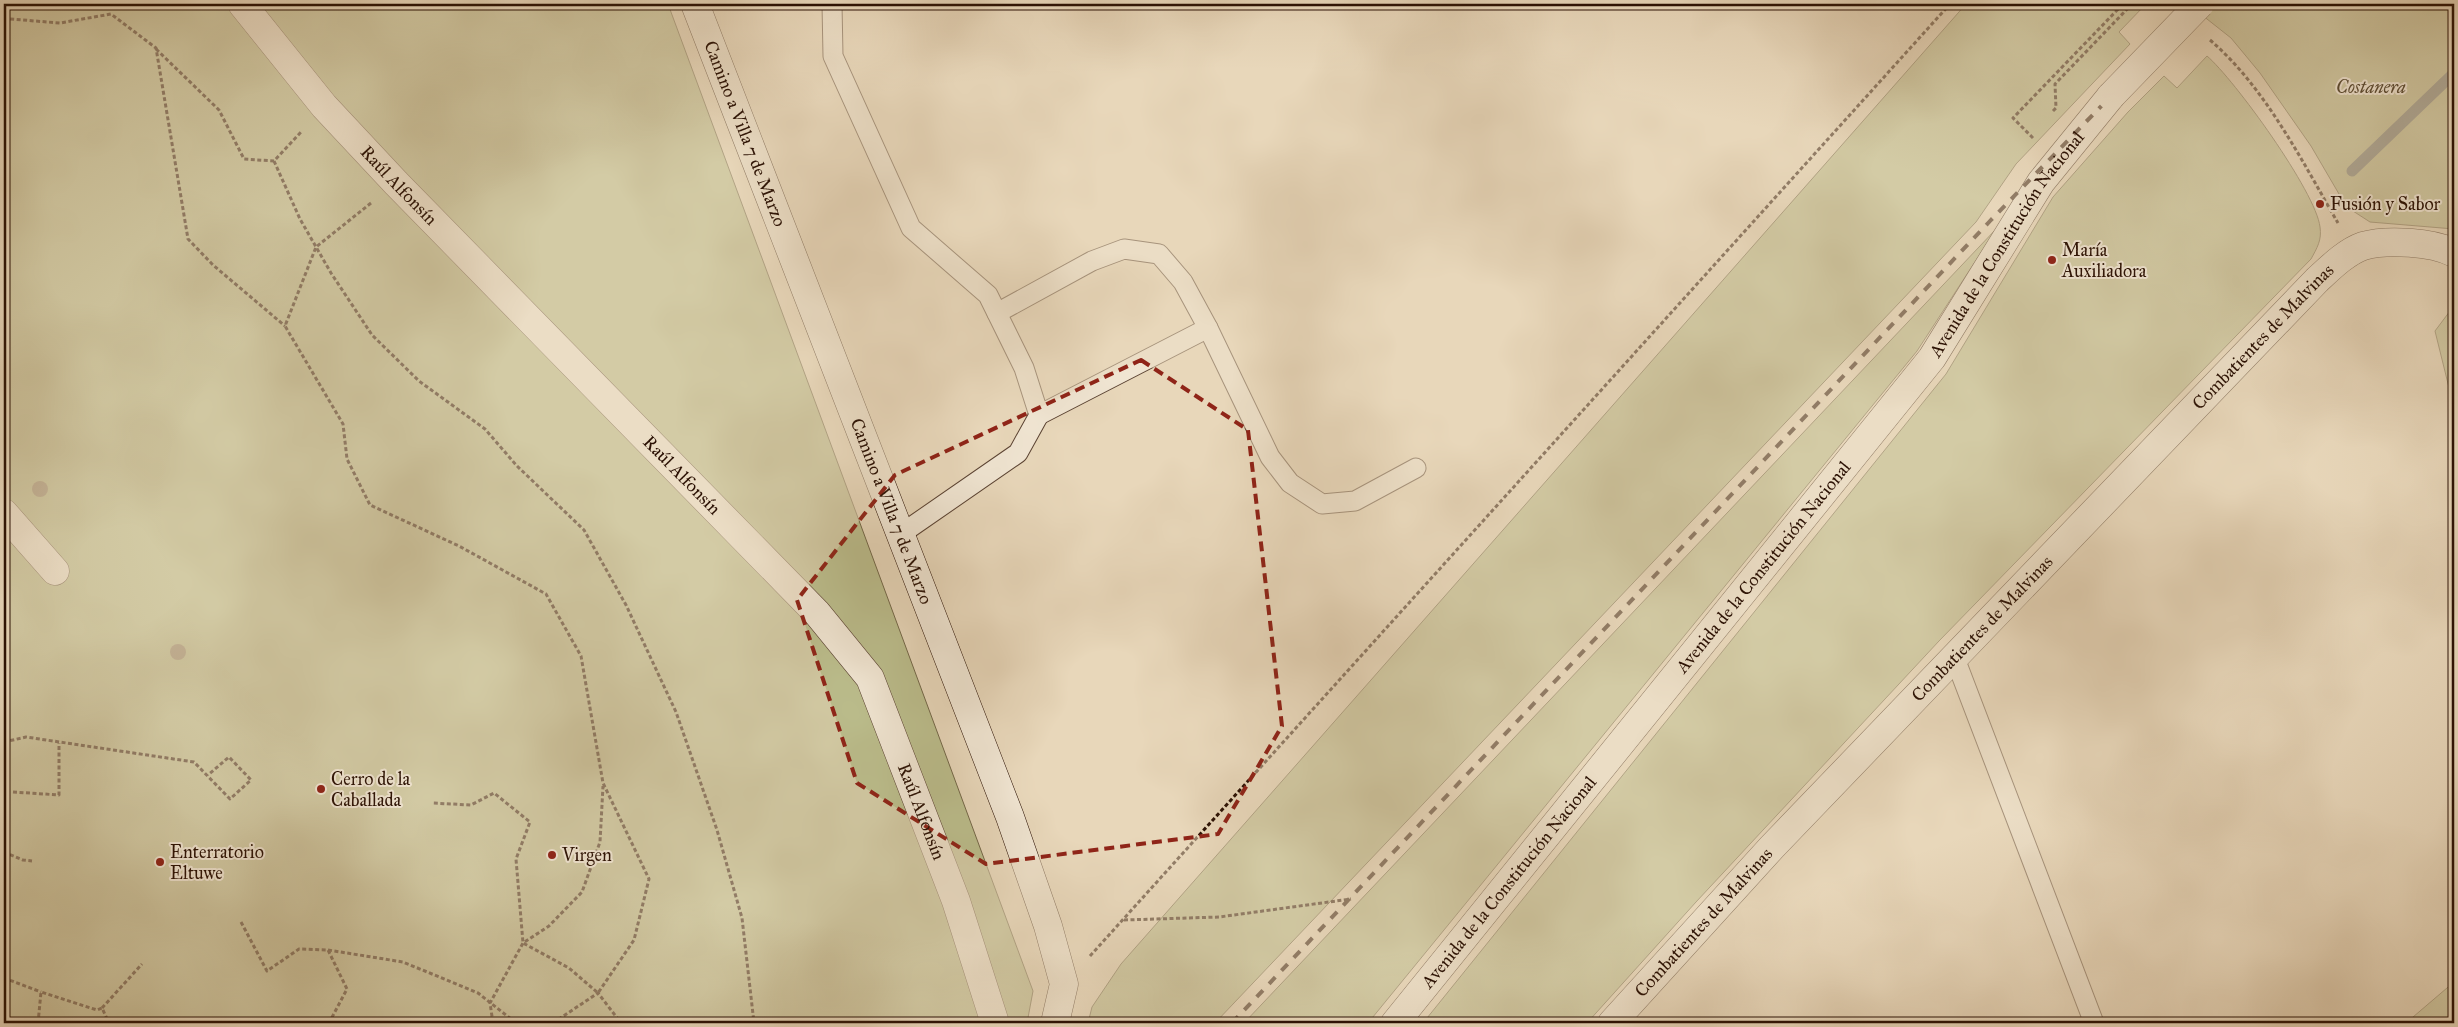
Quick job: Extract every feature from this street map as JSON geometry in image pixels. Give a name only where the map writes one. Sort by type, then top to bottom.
[{"type":"street","name":"Raúl Alfonsín","points":[[242,4],[324,106],[396,183],[817,612],[870,678],[956,901],[995,1023]]},
{"type":"street","name":"Camino a Villa 7 de Marzo","points":[[695,4],[1010,817],[1048,926],[1064,984],[1055,1023]]},
{"type":"street","name":"Avenida de la Constitución Nacional","points":[[1395,1023],[1932,358],[2041,182],[2111,96],[2200,4]]},
{"type":"street","points":[[2359,249],[2397,242],[2443,247],[2454,253]]},
{"type":"street","name":"Combatientes de Malvinas","points":[[1612,1023],[1772,847],[1954,656],[2317,280],[2359,249]]},
{"type":"street","points":[[4,513],[55,571]]},
{"type":"lane","points":[[832,4],[833,56],[911,228],[988,295],[1024,368],[1039,415]]},
{"type":"lane","points":[[997,313],[1092,261],[1124,249],[1159,254],[1183,282],[1208,328],[1270,457],[1290,484],[1322,504],[1355,501],[1416,468]]},
{"type":"lane","points":[[901,534],[1018,454],[1039,415],[1208,328]]},
{"type":"lane","points":[[1954,656],[2094,1023]]},
{"type":"path","points":[[1064,984],[1124,920],[1950,4]]},
{"type":"path","points":[[2039,130],[2034,138],[2013,118],[2123,4]]},
{"type":"path","points":[[2050,115],[2056,108],[2055,84],[2132,4]]},
{"type":"path","points":[[4,22],[10,19],[60,23],[111,14],[156,48],[219,110],[244,159],[274,161]]},
{"type":"path","points":[[2209,39],[2223,51],[2250,83],[2359,249]]},
{"type":"path","points":[[156,48],[188,239],[213,265],[285,326],[343,424],[347,459],[370,505],[459,546],[546,594],[581,656],[603,783],[600,842],[582,892],[549,926],[524,943],[490,1003],[493,1023]]},
{"type":"path","points":[[274,161],[324,106]]},
{"type":"path","points":[[274,161],[300,219],[372,335],[419,381],[485,429],[517,466],[584,530],[626,605],[679,722],[716,830],[742,918],[754,1023]]},
{"type":"path","points":[[285,326],[316,247],[396,183]]},
{"type":"path","points":[[4,742],[26,738],[194,762],[230,799],[251,780],[229,756],[208,775]]},
{"type":"path","points":[[13,792],[59,795],[59,742]]},
{"type":"path","points":[[553,1023],[598,993],[634,940],[650,879],[603,783]]},
{"type":"path","points":[[432,802],[471,805],[494,793],[530,822],[516,859],[524,943]]},
{"type":"path","points":[[4,852],[23,860],[32,860]]},
{"type":"path","points":[[1124,920],[1219,917],[1351,899]]},
{"type":"path","points":[[241,922],[267,971],[299,949],[328,950],[403,962],[478,993],[516,1023]]},
{"type":"path","points":[[524,943],[569,968],[598,993],[621,1023]]},
{"type":"path","points":[[328,950],[347,989],[330,1023]]},
{"type":"path","points":[[4,978],[98,1010],[102,1008],[142,964]]},
{"type":"path","points":[[38,1023],[41,992]]},
{"type":"path","points":[[102,1008],[109,1023]]},
{"type":"highlighted area","points":[[1141,360],[1248,430],[1282,726],[1218,834],[986,864],[857,783],[797,600],[895,475]]},
{"type":"green space","name":"Cerro de la Caballada","points":[[4,4],[668,4],[1033,991],[1027,1023],[4,1023]]},
{"type":"green space","points":[[1966,4],[2146,4],[2119,32],[2130,44],[2016,164],[1976,222],[1215,1023],[1088,1023],[1092,1007],[1121,964]]},
{"type":"green space","name":"Costanera","points":[[2188,4],[2454,4],[2454,229],[2370,222],[2353,211],[2339,194],[2311,146],[2260,73],[2231,38]]},
{"type":"green space","points":[[2207,56],[2254,111],[2290,164],[2304,189],[2315,211],[2320,227],[2320,240],[2311,259],[1939,641],[1696,902],[1587,1023],[1423,1023],[1946,374],[2053,197],[2128,112],[2164,76],[2177,88]]},
{"type":"green space","points":[[1997,228],[1917,351],[1368,1023],[1244,1023]]},
{"type":"green space","points":[[2454,307],[2454,408],[2435,331]]},
{"type":"green space","points":[[2454,982],[2454,1023],[2406,1023]]},
{"type":"waterway","points":[[2352,171],[2454,73]]},
{"type":"railway","points":[[1232,1023],[1990,221],[2200,4]]},
{"type":"place","name":"Fusión y Sabor","points":[[2320,204]]},
{"type":"place","name":"María Auxiliadora","points":[[2052,260]]},
{"type":"place","name":"Cerro de la Caballada","points":[[321,789]]},
{"type":"place","name":"Virgen","points":[[552,855]]},
{"type":"place","name":"Enterratorio Eltuwe","points":[[160,862]]}]
